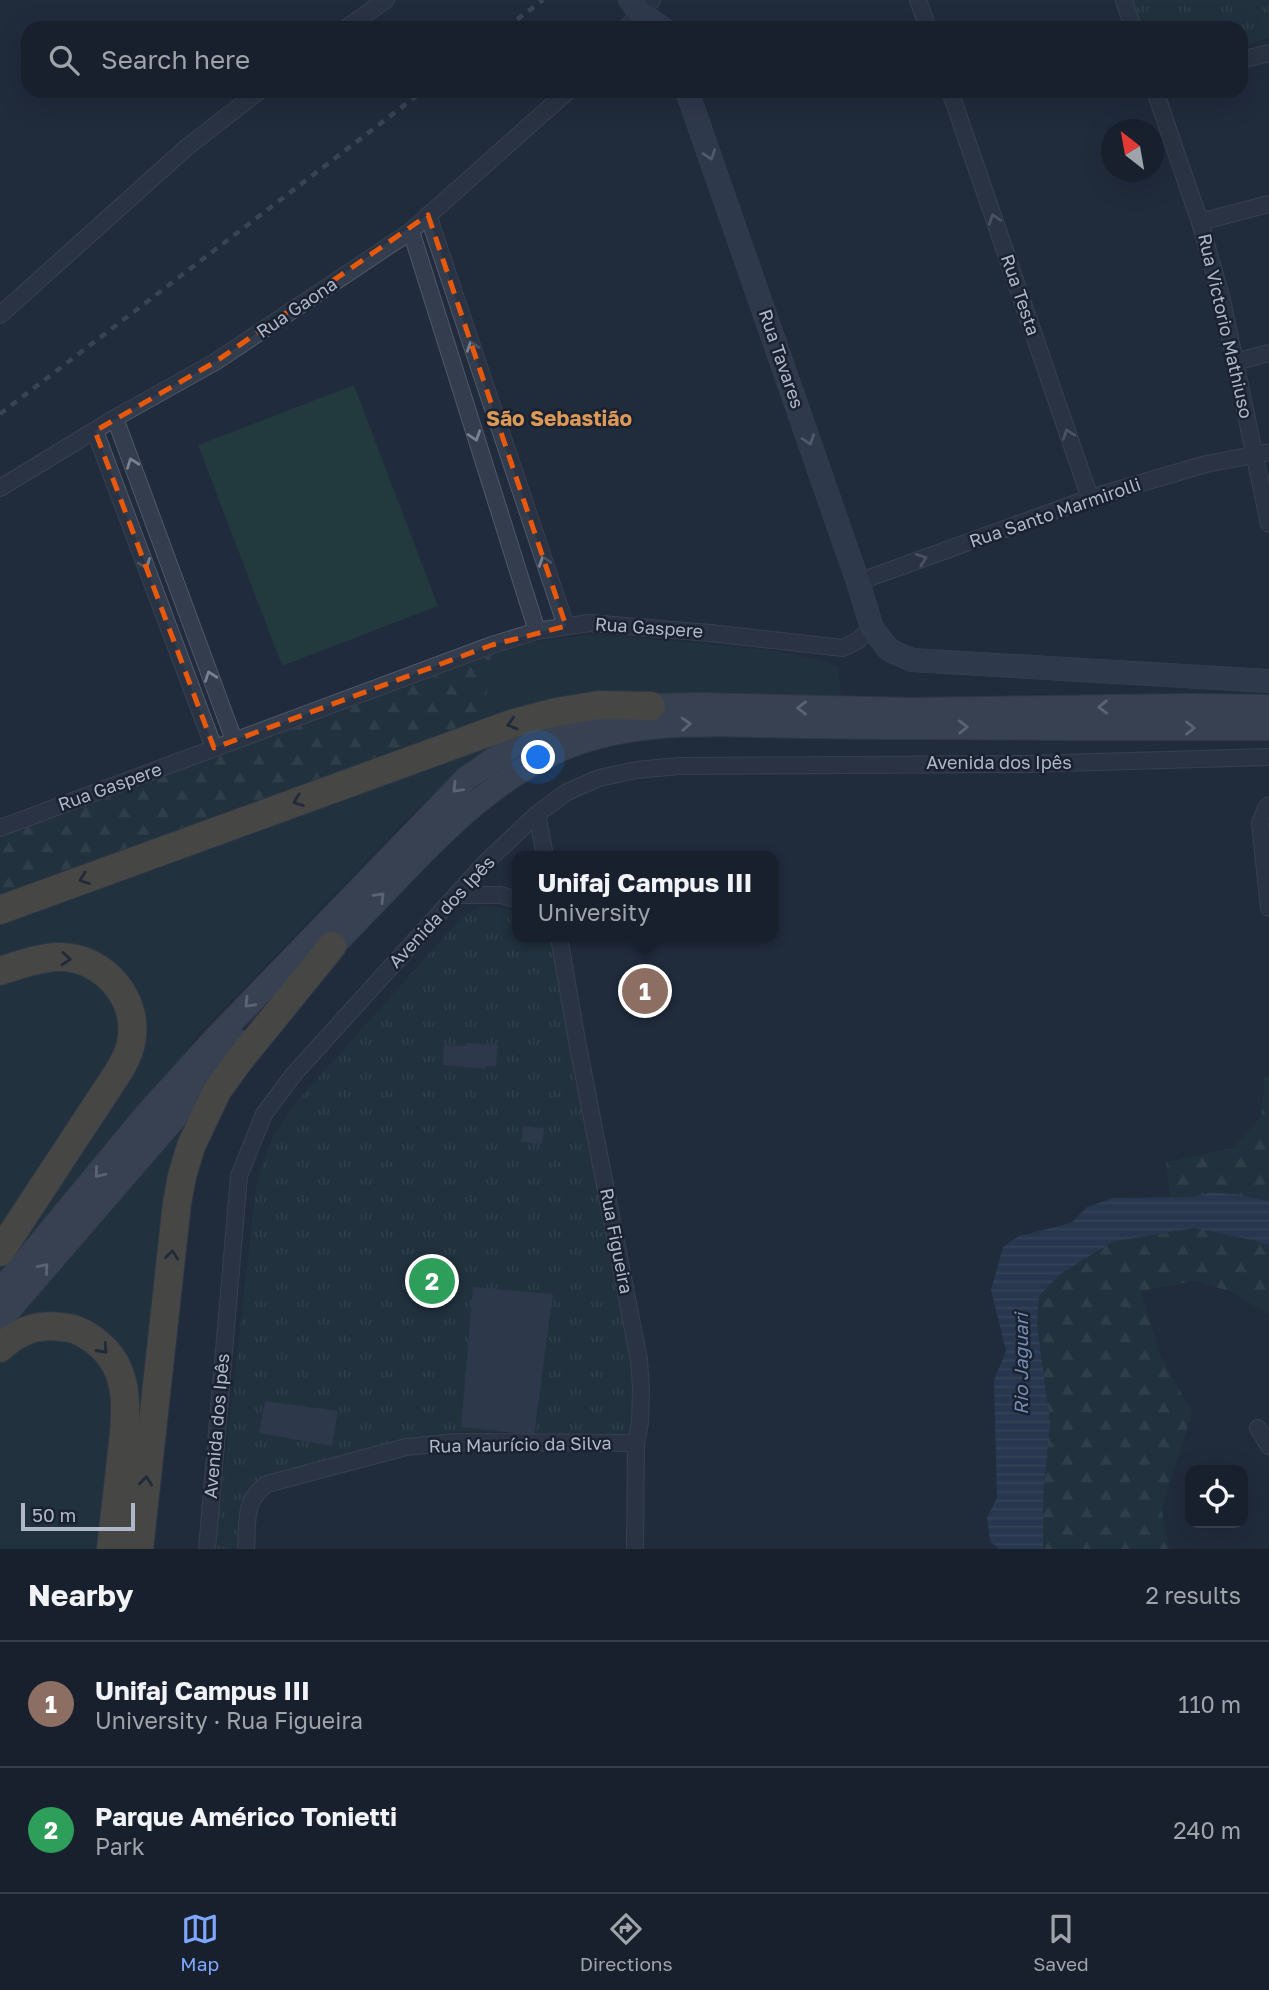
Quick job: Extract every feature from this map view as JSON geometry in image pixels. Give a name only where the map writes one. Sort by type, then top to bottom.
[{"type":"highway","points":[[0,910],[514,723],[599,705],[652,706]]},
{"type":"highway","points":[[139,1549],[177,1203],[191,1146],[217,1091],[332,946]]},
{"type":"highway","points":[[0,971],[36,960],[58,957],[92,963],[105,972],[120,989],[130,1009],[132,1027],[131,1047],[119,1072],[0,1252]]},
{"type":"highway","points":[[0,1348],[28,1328],[51,1325],[74,1329],[93,1338],[106,1350],[118,1369],[124,1390],[125,1415],[111,1549]]},
{"type":"main road","points":[[0,1292],[147,1114],[215,1039],[466,779],[513,746],[592,717],[652,706],[911,710],[1269,707]]},
{"type":"main road","points":[[0,1320],[224,1059],[438,836],[467,808],[494,788],[552,753],[585,740],[618,732],[654,726],[695,724],[1269,728]]},
{"type":"street","points":[[356,21],[386,0]]},
{"type":"street","points":[[918,0],[926,21]]},
{"type":"street","points":[[1124,0],[1131,21]]},
{"type":"street","points":[[637,10],[652,21]]},
{"type":"street","points":[[1248,58],[1269,53]]},
{"type":"street","points":[[0,315],[186,148],[249,98]]},
{"type":"street","name":"Rua Gaona","points":[[0,488],[115,418],[215,362],[411,231],[560,98]]},
{"type":"street","name":"Rua Tavares","points":[[689,98],[872,628]]},
{"type":"street","name":"Rua Testa","points":[[952,98],[1090,498]]},
{"type":"street","name":"Rua Victorio Mathiuso","points":[[1157,98],[1200,222],[1222,300],[1235,362],[1262,453],[1269,524]]},
{"type":"street","points":[[1200,222],[1269,204]]},
{"type":"street","points":[[428,215],[566,626]]},
{"type":"street","points":[[411,231],[537,631]]},
{"type":"street","points":[[1235,362],[1269,353]]},
{"type":"street","points":[[115,418],[234,740]]},
{"type":"street","points":[[95,431],[214,748]]},
{"type":"street","name":"Rua Santo Marmirolli","points":[[858,582],[1090,498],[1206,464],[1262,453]]},
{"type":"street","name":"Rua Gaspere","points":[[0,828],[492,645],[537,631],[589,623],[843,648],[872,628]]},
{"type":"street","points":[[872,628],[889,650],[912,660],[1269,681]]},
{"type":"street","name":"Avenida dos Ipês","points":[[207,1549],[239,1176],[264,1114],[294,1074],[486,862],[537,814],[567,792],[599,778],[636,770],[679,766],[1027,764],[1269,757]]},
{"type":"street","points":[[1267,806],[1261,823],[1269,908]]},
{"type":"street","points":[[537,814],[544,851]]},
{"type":"street","points":[[456,895],[501,895],[512,898]]},
{"type":"street","name":"Rua Figueira","points":[[560,942],[639,1360],[641,1389],[636,1443],[635,1549]]},
{"type":"street","points":[[1258,1428],[1269,1447]]},
{"type":"street","name":"Rua Maurício da Silva","points":[[246,1549],[250,1502],[256,1492],[267,1484],[407,1447],[455,1441],[636,1443]]},
{"type":"highlighted area","points":[[428,215],[566,626],[492,645],[214,748],[95,431],[215,362]]},
{"type":"green space","points":[[1132,0],[1269,0],[1269,38],[1248,45],[1248,21],[1140,21]]},
{"type":"green space","points":[[354,385],[438,606],[282,666],[198,445]]},
{"type":"green space","points":[[585,635],[738,647],[805,657],[838,666],[841,696],[484,721],[491,655],[525,643]]},
{"type":"green space","points":[[491,655],[484,721],[0,900],[0,838]]},
{"type":"green space","points":[[489,747],[417,809],[195,1038],[179,1063],[0,1274],[0,1265],[132,1068],[125,978],[0,961],[0,918]]},
{"type":"green space","points":[[482,906],[509,909],[512,911],[512,942],[552,942],[638,1375],[632,1429],[618,1435],[463,1431],[409,1437],[276,1481],[254,1484],[245,1513],[241,1549],[215,1549],[256,1187],[265,1156],[274,1134],[297,1101],[463,916]]},
{"type":"green space","points":[[67,967],[96,978],[116,1007],[120,1039],[114,1055],[0,1226],[0,985]]},
{"type":"green space","points":[[1269,1075],[1269,1201],[1212,1192],[1193,1197],[1170,1198],[1166,1162],[1232,1148],[1261,1117],[1265,1077]]},
{"type":"green space","points":[[197,1112],[130,1549],[120,1549],[126,1361],[16,1321]]},
{"type":"green space","points":[[1194,1228],[1269,1246],[1269,1314],[1229,1291],[1195,1281],[1141,1291],[1160,1355],[1192,1412],[1162,1510],[1169,1549],[1043,1549],[1037,1326],[1039,1296],[1059,1275],[1111,1242]]},
{"type":"green space","points":[[54,1333],[100,1355],[113,1400],[98,1549],[0,1549],[0,1357]]},
{"type":"water","name":"Rio Jaguari","points":[[1212,1192],[1269,1201],[1269,1246],[1194,1228],[1112,1242],[1059,1275],[1039,1296],[1037,1326],[1050,1422],[1043,1499],[1043,1549],[999,1549],[990,1541],[987,1517],[997,1498],[994,1380],[1006,1351],[991,1290],[1003,1247],[1019,1236],[1071,1223],[1087,1207],[1113,1198],[1193,1197]]},
{"type":"building","points":[[466,1043],[498,1045],[496,1066],[486,1066],[486,1069],[443,1065],[444,1045],[466,1046]]},
{"type":"building","points":[[523,1126],[544,1128],[542,1144],[521,1142]]},
{"type":"building","points":[[473,1287],[553,1294],[534,1435],[461,1427]]},
{"type":"building","points":[[265,1401],[338,1411],[332,1446],[259,1433]]},
{"type":"railway","points":[[515,21],[543,0]]},
{"type":"railway","points":[[0,414],[414,98]]},
{"type":"place","name":"Unifaj Campus III","points":[[645,991]]},
{"type":"place","name":"Parque Américo Tonietti","points":[[432,1281]]},
{"type":"district","name":"São Sebastião","points":[[559,419]]}]
